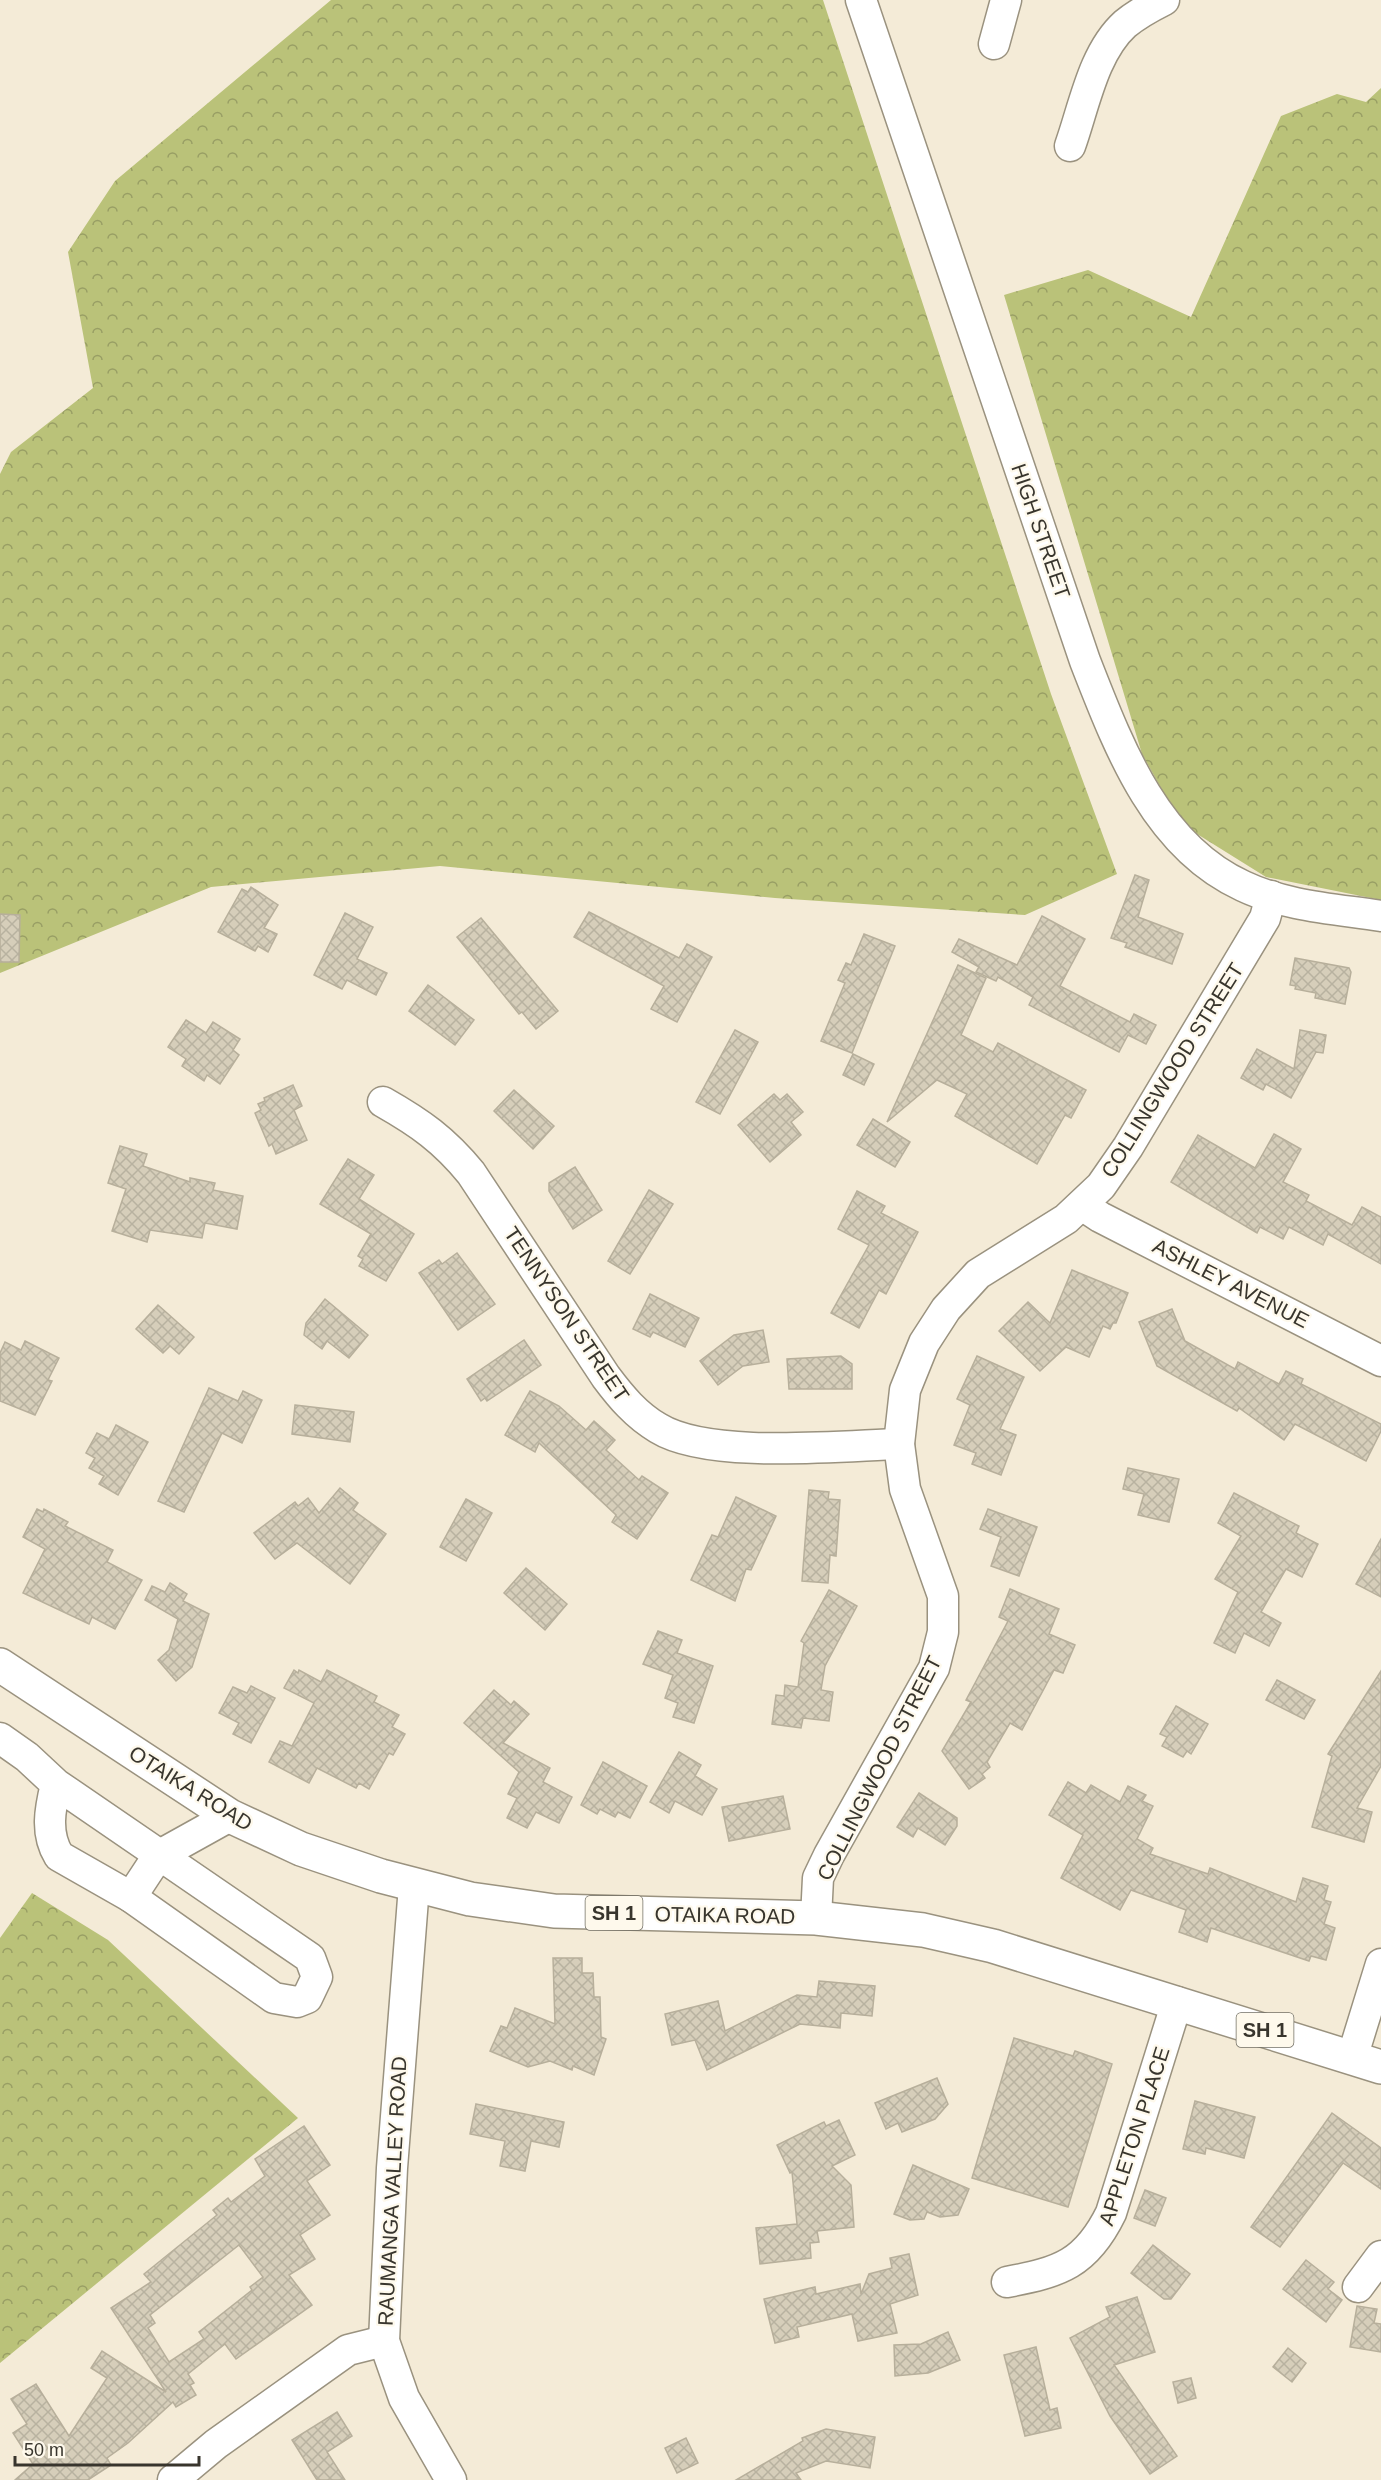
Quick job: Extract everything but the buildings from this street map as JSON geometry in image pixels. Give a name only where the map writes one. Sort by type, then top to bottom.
[{"type":"highway","name":"OTAIKA ROAD","points":[[0,1665],[230,1816],[301,1849],[414,1886],[470,1899],[554,1911],[816,1918],[923,1930],[993,1946],[1367,2063]]},
{"type":"street","name":"HIGH STREET","points":[[861,0],[1085,661],[1110,724],[1145,792],[1173,830],[1220,872],[1243,886],[1270,896],[1381,916]]},
{"type":"street","points":[[994,44],[1006,0]]},
{"type":"street","points":[[1070,146],[1100,62],[1112,39],[1132,18],[1164,0]]},
{"type":"street","name":"COLLINGWOOD STREET","points":[[816,1918],[818,1878],[829,1854],[934,1668],[940,1649],[943,1596],[905,1489],[899,1444],[905,1390],[914,1365],[924,1343],[946,1309],[978,1274],[1045,1233],[1082,1205],[1101,1186],[1128,1147],[1264,918],[1270,896]]},
{"type":"street","name":"TENNYSON STREET","points":[[383,1102],[423,1126],[449,1146],[471,1173],[623,1400],[659,1429],[707,1445],[738,1447],[899,1444]]},
{"type":"street","name":"ASHLEY AVENUE","points":[[1082,1205],[1100,1217],[1381,1361]]},
{"type":"street","points":[[0,1738],[27,1757],[56,1784],[310,1958],[317,1977],[313,1990],[307,1998],[297,2002],[274,1998],[130,1897],[59,1856],[52,1845],[49,1825],[56,1784]]},
{"type":"street","points":[[130,1897],[158,1856],[230,1816]]},
{"type":"street","name":"RAUMANGA VALLEY ROAD","points":[[414,1886],[392,2168],[384,2341],[404,2398],[451,2480]]},
{"type":"street","points":[[1367,2063],[1381,1964]]},
{"type":"street","name":"APPLETON PLACE","points":[[1007,2282],[1048,2274],[1082,2255],[1098,2238],[1111,2214],[1177,2002]]},
{"type":"street","points":[[1358,2288],[1381,2256]]},
{"type":"street","points":[[173,2480],[216,2444],[348,2350],[384,2341]]},
{"type":"green space","points":[[331,0],[823,0],[1051,694],[1117,874],[1025,915],[775,898],[440,866],[211,887],[0,973],[0,474],[11,452],[93,388],[68,252],[115,181]]},
{"type":"green space","points":[[1381,88],[1381,900],[1266,877],[1181,824],[1142,754],[1004,295],[1088,270],[1191,317],[1281,116],[1337,94],[1366,102]]},
{"type":"green space","points":[[32,1893],[108,1940],[298,2118],[0,2363],[0,1938]]}]
